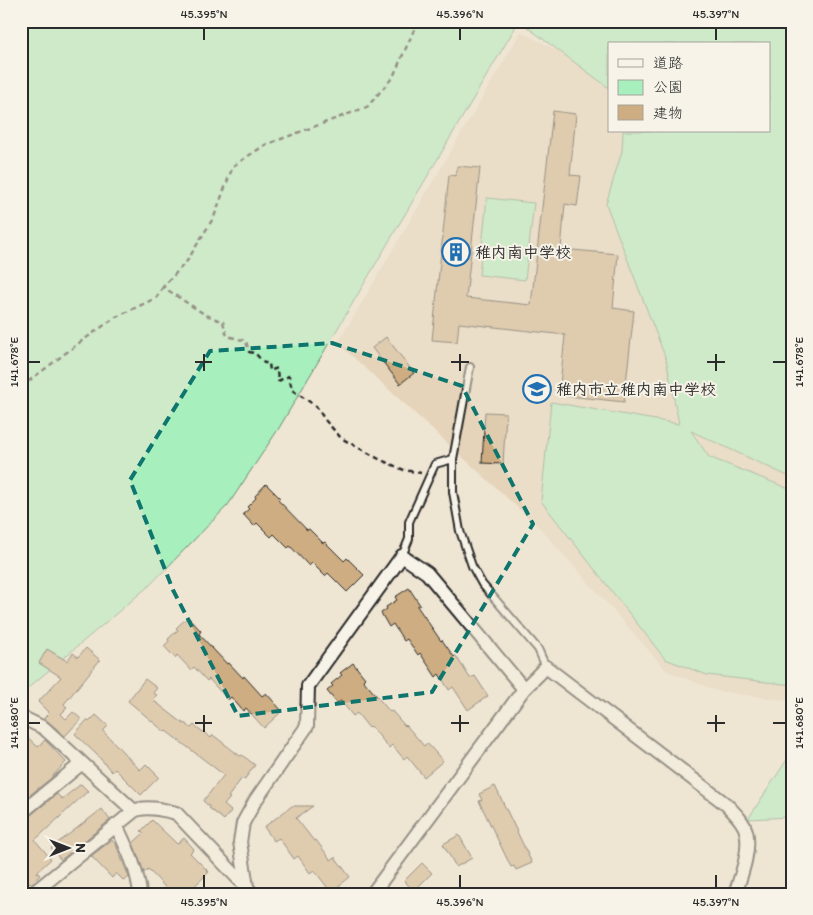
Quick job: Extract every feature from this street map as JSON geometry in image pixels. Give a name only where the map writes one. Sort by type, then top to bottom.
[{"type":"street","points":[[250,890],[240,842],[243,823],[307,726],[308,686],[402,556],[427,573],[524,689]]},
{"type":"street","points":[[372,894],[524,689],[546,668],[727,805],[739,818],[746,832],[746,854],[735,894]]},
{"type":"street","points":[[21,717],[44,728],[134,811]]},
{"type":"street","points":[[21,813],[82,763]]},
{"type":"street","points":[[32,894],[139,808],[164,810],[176,814],[250,890]]},
{"type":"street","points":[[116,825],[127,847],[139,883],[140,894]]},
{"type":"lane","points":[[470,366],[453,459],[453,492],[458,521],[472,566],[482,584],[538,649],[546,668]]},
{"type":"lane","points":[[402,556],[409,539],[409,522],[435,464],[453,459]]},
{"type":"path","points":[[21,387],[79,342],[116,317],[156,298],[163,287],[187,261],[214,217],[233,166],[265,145],[367,107],[393,76],[418,21]]},
{"type":"path","points":[[163,287],[204,314],[223,322],[226,336],[246,341],[248,352],[256,353],[264,363],[268,363],[270,371],[277,368],[278,381],[289,376],[292,390],[316,406],[325,420],[341,438],[379,459],[404,470],[431,474]]},
{"type":"highlighted area","points":[[332,343],[462,386],[533,524],[432,692],[238,716],[173,590],[130,480],[210,351]]},
{"type":"shaded area","name":"稚内市立稚内南中学校","points":[[521,32],[608,76],[608,132],[631,132],[792,474],[792,701],[717,691],[667,671],[540,528],[338,343]]},
{"type":"green space","points":[[21,21],[519,21],[279,428],[228,505],[150,585],[21,694]]},
{"type":"green space","points":[[519,21],[792,21],[792,478],[691,431],[709,457],[792,490],[792,685],[707,675],[665,659],[541,501],[551,402],[679,424],[666,359],[606,204],[622,151],[623,132],[770,132],[770,42],[608,42],[608,87]]},
{"type":"green space","points":[[487,198],[534,203],[525,280],[479,275]]},
{"type":"green space","points":[[792,752],[792,817],[748,819]]},
{"type":"building","name":"稚内南中学校","points":[[553,111],[576,114],[570,175],[581,176],[577,206],[565,204],[561,249],[618,254],[613,308],[634,311],[624,402],[559,395],[565,335],[459,323],[457,342],[432,340],[449,175],[456,176],[457,166],[480,168],[466,298],[531,305]]},
{"type":"building","points":[[386,337],[414,373],[400,384],[372,348]]},
{"type":"building","points":[[485,412],[506,413],[503,464],[482,463]]},
{"type":"building","points":[[266,484],[280,498],[278,500],[307,530],[309,529],[323,543],[325,542],[344,561],[347,558],[364,575],[347,592],[328,573],[325,576],[312,563],[309,566],[290,546],[288,548],[274,534],[271,537],[257,523],[254,526],[243,514],[249,509],[247,507]]},
{"type":"building","points":[[409,588],[420,605],[417,606],[441,641],[454,657],[456,656],[470,678],[475,676],[488,696],[468,710],[453,687],[449,690],[439,674],[436,677],[420,653],[418,655],[407,639],[404,641],[393,624],[389,627],[381,613],[387,609],[386,607],[397,600],[395,597]]},
{"type":"building","points":[[188,617],[201,631],[199,634],[227,664],[229,663],[243,678],[244,676],[262,696],[266,693],[282,711],[264,728],[246,708],[243,711],[231,697],[228,700],[209,679],[207,681],[194,667],[191,670],[177,655],[175,658],[164,646],[169,641],[168,639],[178,630],[176,628]]},
{"type":"building","points":[[86,648],[100,660],[64,704],[67,708],[61,714],[66,719],[73,712],[81,719],[65,736],[44,718],[49,713],[38,702],[61,677],[39,663],[47,649],[67,661],[73,653],[78,657]]},
{"type":"building","points":[[353,663],[365,678],[363,680],[390,712],[392,711],[406,725],[424,746],[427,743],[443,761],[424,777],[407,756],[404,759],[392,745],[389,748],[371,726],[369,728],[357,713],[353,716],[341,701],[337,703],[327,691],[333,686],[331,684],[342,675],[340,673]]},
{"type":"building","points":[[145,679],[157,688],[153,693],[157,695],[153,700],[184,724],[191,728],[194,725],[211,738],[213,735],[255,765],[244,780],[242,778],[228,797],[230,798],[224,805],[231,811],[224,820],[203,801],[224,775],[165,732],[128,701]]},
{"type":"building","points":[[96,715],[108,726],[103,731],[140,770],[146,764],[159,777],[141,795],[115,769],[112,772],[75,734],[87,720],[89,722]]},
{"type":"building","points":[[21,731],[38,747],[45,740],[66,762],[50,779],[21,802]]},
{"type":"building","points":[[81,784],[88,791],[35,840],[51,859],[37,872],[40,875],[31,884],[27,880],[21,885],[21,848],[29,841],[21,831],[21,821],[57,794],[62,799]]},
{"type":"building","points":[[495,786],[532,863],[516,870],[514,866],[511,867],[479,801],[482,800],[479,794]]},
{"type":"building","points":[[292,806],[313,806],[296,818],[331,860],[335,857],[350,877],[331,892],[314,870],[310,873],[298,856],[294,859],[279,838],[274,841],[264,827]]},
{"type":"building","points":[[102,809],[110,820],[61,860],[51,848]]},
{"type":"building","points":[[152,820],[177,844],[184,838],[194,849],[190,853],[209,872],[186,894],[158,894],[165,887],[148,869],[144,873],[133,843],[144,833],[141,831]]},
{"type":"building","points":[[459,835],[472,858],[456,867],[443,844]]},
{"type":"building","points":[[112,840],[116,845],[129,877],[124,881],[116,873],[112,878],[91,856]]},
{"type":"building","points":[[422,863],[432,873],[414,891],[404,881]]},
{"type":"place","name":"稚内南中学校","points":[[456,252]]},
{"type":"place","name":"稚内市立稚内南中学校","points":[[537,389]]}]
